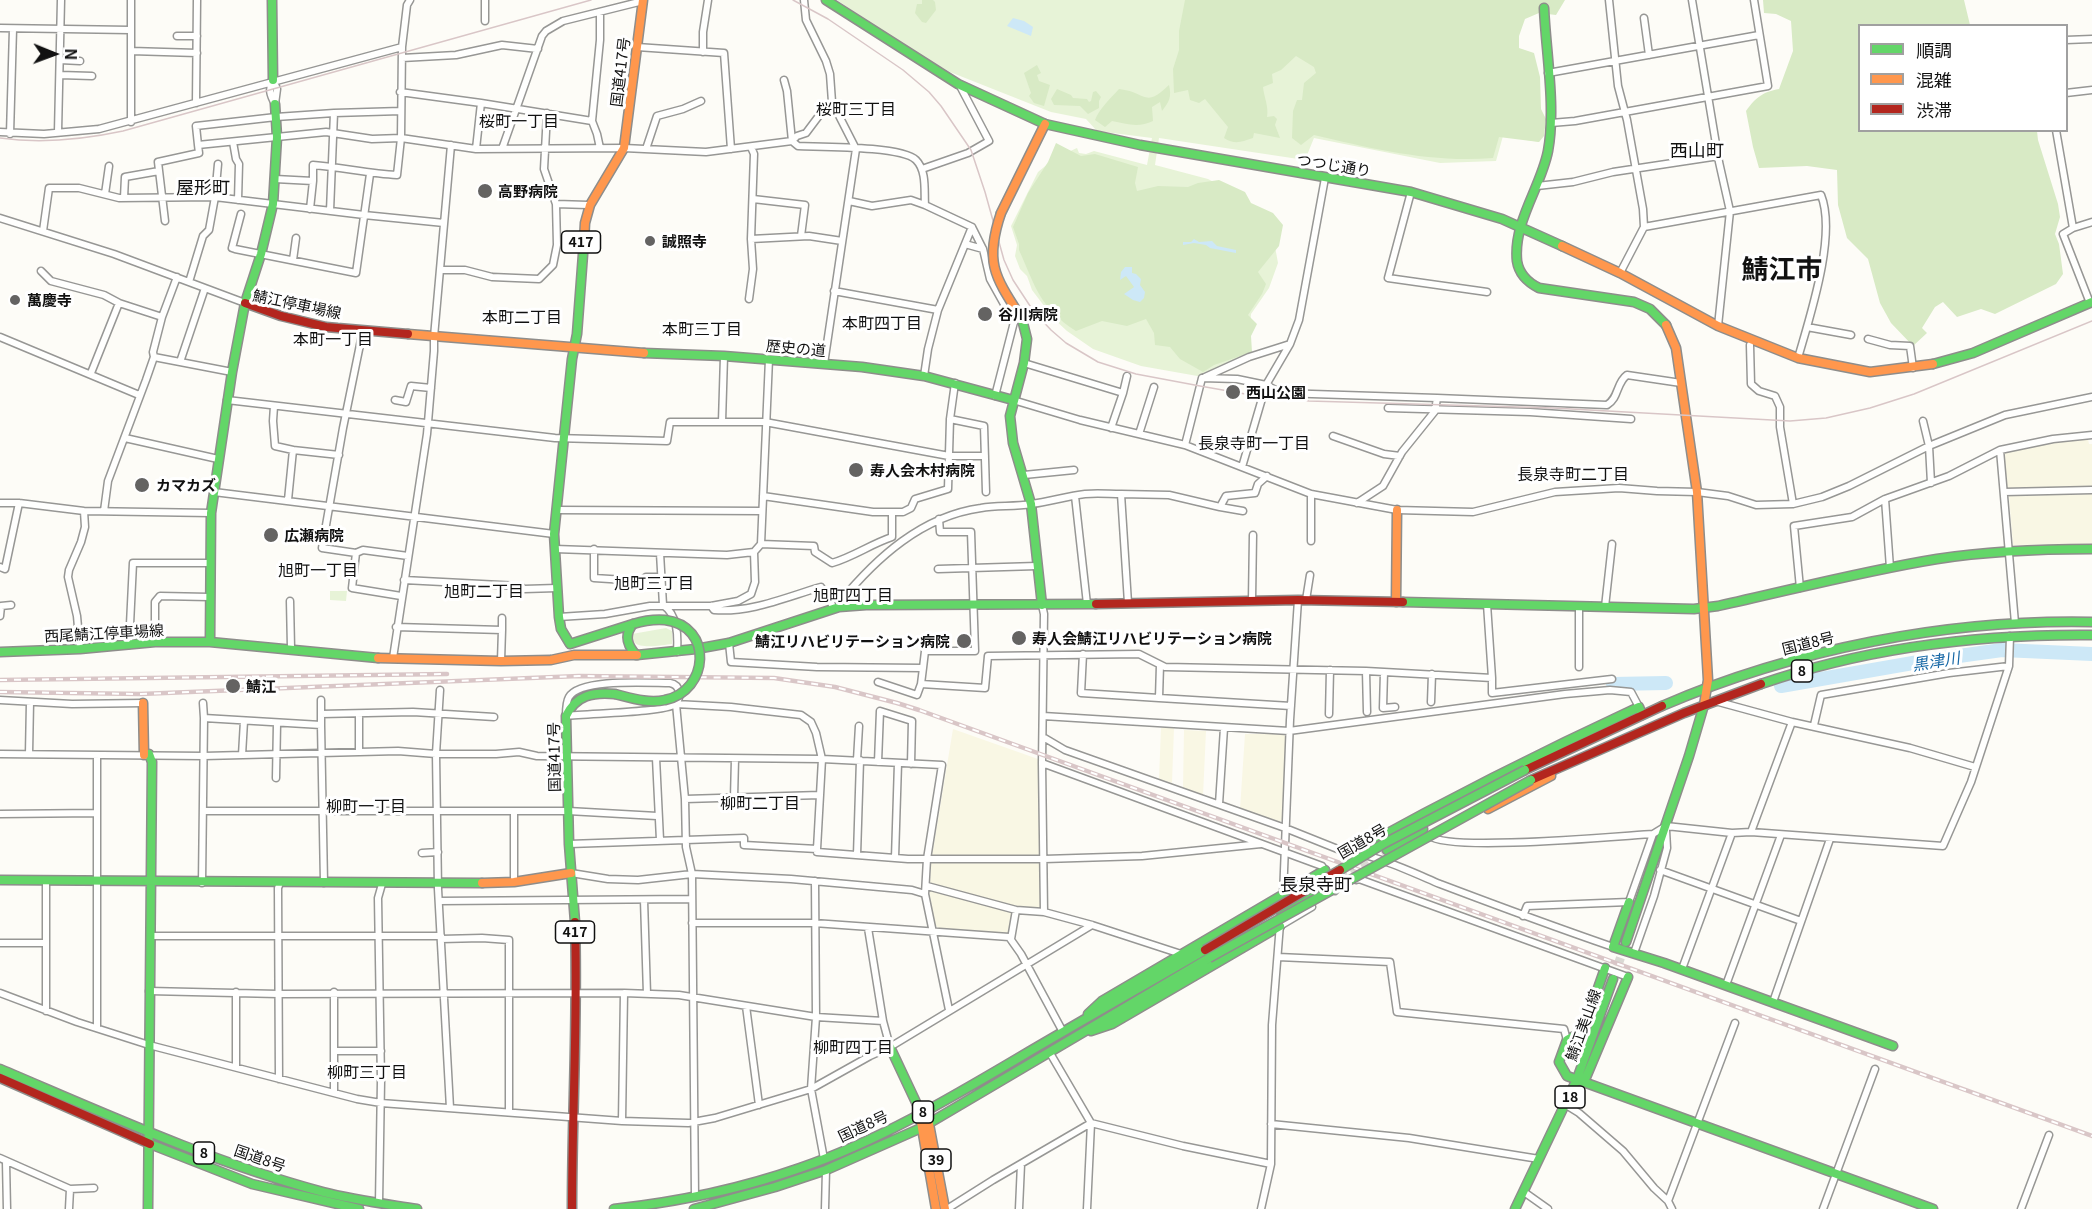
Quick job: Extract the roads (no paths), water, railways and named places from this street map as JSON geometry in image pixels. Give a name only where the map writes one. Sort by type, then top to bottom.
[{"type":"main road","points":[[272,0],[273,80]]},
{"type":"main road","name":"国道417号","points":[[573,347],[577,334],[582,285],[586,215],[624,148],[643,0]]},
{"type":"main road","points":[[826,0],[958,84],[1045,124],[1001,213],[994,231],[991,251],[993,273],[1022,319],[1027,339],[1024,363],[1012,400],[1010,416],[1013,443],[1031,504],[1042,605]]},
{"type":"main road","points":[[1544,8],[1551,123],[1549,148],[1537,186],[1519,228],[1518,269],[1531,285],[1557,292],[1634,302],[1656,313],[1665,323],[1676,348],[1697,492],[1705,608],[1707,687],[1704,705],[1666,826],[1626,942]]},
{"type":"main road","points":[[245,303],[261,254],[273,204],[277,137],[274,104]]},
{"type":"main road","name":"つつじ通り","points":[[1045,124],[1140,145],[1411,192],[1502,219],[1620,273],[1718,326],[1798,358],[1833,366],[1870,372],[1946,362],[1973,353],[2091,303]]},
{"type":"main road","name":"国道417号","points":[[572,1209],[572,1116],[577,994],[574,900],[569,844],[566,716],[570,706],[585,695],[599,692],[652,701],[668,700],[684,692],[695,680],[699,671],[700,650],[696,639],[688,629],[670,621],[660,620],[633,624],[570,644],[561,629],[559,617],[554,534],[579,286],[582,223],[588,205],[624,148]]},
{"type":"main road","name":"鯖江停車場線","points":[[210,642],[211,513],[232,372],[245,303],[280,316],[306,322],[363,330],[573,347]]},
{"type":"main road","name":"歴史の道","points":[[573,347],[604,351],[724,356],[872,368],[924,376],[1012,400]]},
{"type":"main road","points":[[1396,602],[1397,510]]},
{"type":"main road","name":"西尾鯖江停車場線","points":[[0,652],[80,649],[155,642],[210,642],[291,648],[358,657],[551,660],[574,655],[636,655],[676,652],[729,643],[836,608],[866,605],[1042,605],[1302,600],[1705,608],[1890,568],[1966,555],[2008,551],[2092,549]]},
{"type":"main road","name":"国道8号","points":[[695,1209],[776,1187],[826,1170],[929,1124],[1082,1034],[1383,844],[1641,711],[1707,687],[1797,659],[1853,646],[1986,625],[2092,622]]},
{"type":"main road","points":[[633,624],[626,638],[629,647],[636,655]]},
{"type":"main road","name":"国道8号","points":[[614,1209],[695,1196],[758,1182],[860,1144],[921,1113],[1077,1024],[1531,780],[1653,725],[1704,705],[1781,677],[1865,655],[1953,641],[2092,635]]},
{"type":"main road","points":[[570,644],[574,655]]},
{"type":"main road","points":[[143,703],[146,754],[152,762],[148,1209]]},
{"type":"main road","points":[[1353,852],[1555,744],[1641,711]]},
{"type":"main road","points":[[1388,863],[1548,778],[1626,743],[1653,725]]},
{"type":"main road","points":[[1387,850],[1423,829]]},
{"type":"main road","points":[[1077,1024],[1102,1001],[1325,870]]},
{"type":"main road","points":[[0,880],[439,884],[514,882],[571,873]]},
{"type":"main road","points":[[1281,912],[1319,890]]},
{"type":"main road","points":[[1629,902],[1613,947],[1682,969],[1893,1046]]},
{"type":"main road","points":[[1082,1034],[1112,1024],[1280,926]]},
{"type":"main road","points":[[1605,968],[1583,1031],[1568,1040],[1559,1062],[1567,1076],[1933,1209]]},
{"type":"main road","points":[[1581,1081],[1612,1021],[1628,977]]},
{"type":"main road","name":"鯖江美山線","points":[[1515,1209],[1566,1105],[1581,1081],[1613,980]]},
{"type":"main road","points":[[890,1047],[921,1113]]},
{"type":"main road","name":"国道8号","points":[[0,1069],[148,1131],[268,1176],[325,1193],[417,1209]]},
{"type":"main road","name":"国道8号","points":[[0,1078],[147,1143],[252,1184],[359,1209]]},
{"type":"main road","name":"39","points":[[921,1113],[929,1124],[946,1209]]},
{"type":"main road","name":"39","points":[[921,1113],[921,1128],[936,1209]]},
{"type":"street","points":[[58,132],[61,0]]},
{"type":"street","points":[[131,0],[131,122]]},
{"type":"street","points":[[196,103],[197,0]]},
{"type":"street","points":[[310,208],[313,165],[370,174],[397,175],[401,138],[402,46],[407,5],[410,0]]},
{"type":"street","points":[[485,0],[485,21]]},
{"type":"street","points":[[502,149],[546,30],[563,21],[643,0]]},
{"type":"street","points":[[703,52],[708,0]]},
{"type":"street","points":[[804,0],[806,20],[830,74],[831,102],[856,148],[824,364]]},
{"type":"street","points":[[1609,0],[1618,86],[1643,210],[1644,227],[1620,273]]},
{"type":"street","points":[[1692,0],[1730,211],[1718,326]]},
{"type":"street","points":[[1551,123],[1768,86],[1754,0]]},
{"type":"street","points":[[600,12],[600,40],[592,121],[600,148]]},
{"type":"street","points":[[1644,18],[1649,55]]},
{"type":"street","points":[[0,28],[130,30]]},
{"type":"street","points":[[10,134],[13,29]]},
{"type":"street","points":[[1548,73],[1759,35]]},
{"type":"street","points":[[177,36],[197,36]]},
{"type":"street","points":[[2068,40],[2092,39]]},
{"type":"street","points":[[402,58],[456,56],[502,45],[538,49]]},
{"type":"street","points":[[0,132],[10,134],[69,133],[99,129],[402,46]]},
{"type":"street","points":[[637,47],[724,53],[731,149]]},
{"type":"street","points":[[131,51],[197,53]]},
{"type":"street","points":[[60,60],[80,61]]},
{"type":"street","points":[[60,75],[92,76]]},
{"type":"street","points":[[273,80],[276,89],[274,104]]},
{"type":"street","points":[[784,80],[792,141],[798,146],[892,151],[909,156],[916,160],[922,169],[925,205]]},
{"type":"street","points":[[922,169],[968,153],[989,141],[958,84]]},
{"type":"street","points":[[2068,93],[2092,90]]},
{"type":"street","points":[[400,92],[592,121]]},
{"type":"street","points":[[646,149],[657,116],[683,109],[700,101]]},
{"type":"street","points":[[198,145],[334,133],[372,139],[401,138],[476,149],[624,148],[706,152],[792,141],[797,136],[806,133],[831,102]]},
{"type":"street","points":[[476,149],[482,103]]},
{"type":"street","points":[[165,220],[158,162],[199,153],[196,126],[276,117],[401,111]]},
{"type":"street","points":[[330,211],[334,113]]},
{"type":"street","points":[[440,270],[465,270],[492,277],[538,279],[553,265],[557,244],[556,204],[544,169],[547,113]]},
{"type":"street","points":[[2056,132],[2073,228]]},
{"type":"street","points":[[233,142],[239,164],[238,200]]},
{"type":"street","points":[[393,658],[401,596],[416,517],[428,424],[451,145]]},
{"type":"street","points":[[749,299],[753,268],[751,239],[754,154],[751,147]]},
{"type":"street","points":[[1537,186],[1573,182],[1613,172],[1719,156]]},
{"type":"street","points":[[189,282],[203,236],[209,230],[218,164]]},
{"type":"street","points":[[105,194],[109,166]]},
{"type":"street","points":[[124,198],[125,177],[159,171]]},
{"type":"street","points":[[241,214],[232,248],[356,273],[370,174]]},
{"type":"street","points":[[1242,467],[1266,385],[1290,344],[1299,320],[1325,178]]},
{"type":"street","points":[[275,179],[312,181]]},
{"type":"street","points":[[43,231],[49,188],[79,188],[124,198],[215,197],[444,223]]},
{"type":"street","points":[[1411,192],[1388,278],[1487,292]]},
{"type":"street","points":[[1644,227],[1821,195],[1826,207],[1822,265],[1798,358]]},
{"type":"street","points":[[753,199],[805,205],[801,236]]},
{"type":"street","points":[[849,201],[872,206],[911,200],[972,226],[984,249],[990,279],[1014,322],[995,396]]},
{"type":"street","points":[[556,204],[588,205]]},
{"type":"street","points":[[0,218],[177,277],[245,303]]},
{"type":"street","points":[[2091,303],[2063,234],[2092,222]]},
{"type":"street","points":[[924,376],[938,310],[972,226]]},
{"type":"street","points":[[751,239],[801,236],[842,241]]},
{"type":"street","points":[[293,260],[296,238]]},
{"type":"street","points":[[965,244],[984,249]]},
{"type":"street","points":[[41,271],[51,281],[104,295],[119,303],[162,318]]},
{"type":"street","points":[[104,511],[108,481],[154,357],[153,352],[162,318],[177,277]]},
{"type":"street","points":[[180,362],[205,288]]},
{"type":"street","points":[[834,291],[938,310]]},
{"type":"street","points":[[91,373],[119,303]]},
{"type":"street","points":[[1807,327],[1851,335]]},
{"type":"street","points":[[363,330],[322,548],[356,553],[363,550],[408,556]]},
{"type":"street","points":[[0,337],[91,373],[139,395]]},
{"type":"street","points":[[1869,339],[1890,345],[1910,346],[1913,368]]},
{"type":"street","points":[[1202,378],[1249,357],[1290,344]]},
{"type":"street","points":[[1750,345],[1750,384],[1759,391],[1775,396],[1780,406],[1780,426],[1793,504]]},
{"type":"street","points":[[722,422],[724,356]]},
{"type":"street","points":[[154,357],[232,372]]},
{"type":"street","points":[[559,617],[605,615],[663,605],[711,606],[738,601],[751,594],[755,582],[754,552],[761,543],[769,359]]},
{"type":"street","points":[[1024,363],[1123,393]]},
{"type":"street","points":[[1202,378],[1237,380],[1266,385],[1281,393],[1607,405],[1614,401],[1623,378],[1627,375],[1681,383]]},
{"type":"street","points":[[1111,428],[1127,376]]},
{"type":"street","points":[[1185,445],[1202,378]]},
{"type":"street","points":[[763,496],[892,513],[903,512],[911,508],[915,499],[948,489],[950,419],[954,383]]},
{"type":"street","points":[[395,400],[406,402],[411,386],[431,388]]},
{"type":"street","points":[[1139,434],[1154,387]]},
{"type":"street","points":[[1012,400],[1111,428],[1185,445],[1311,494],[1397,510],[1473,512],[1555,492],[1619,488],[1697,492],[1728,496],[1756,505],[1793,504],[1822,497],[1849,486],[1929,447],[2006,415],[2092,397]]},
{"type":"street","points":[[1357,504],[1383,486],[1416,432],[1435,411],[1437,398]]},
{"type":"street","points":[[228,400],[563,438],[668,441],[670,422],[765,422],[950,456],[985,456]]},
{"type":"street","points":[[274,406],[274,446],[339,455]]},
{"type":"street","points":[[1388,408],[1530,412],[1631,418]]},
{"type":"street","points":[[950,419],[984,426],[986,492]]},
{"type":"street","points":[[1923,421],[1929,447],[1931,483]]},
{"type":"street","points":[[1800,588],[1794,526],[1852,517],[1885,499],[1931,483],[2000,450],[2053,439],[2092,435]]},
{"type":"street","points":[[1333,436],[1384,454],[1400,456]]},
{"type":"street","points":[[125,438],[218,459]]},
{"type":"street","points":[[288,501],[293,450]]},
{"type":"street","points":[[2000,450],[2015,623]]},
{"type":"street","points":[[1024,475],[1074,470]]},
{"type":"street","points":[[1220,507],[1226,496],[1255,493],[1258,484],[1267,476]]},
{"type":"street","points":[[2004,492],[2092,490]]},
{"type":"street","points":[[214,492],[554,534]]},
{"type":"street","points":[[1121,494],[1128,603]]},
{"type":"street","points":[[711,606],[714,610],[727,612],[741,610],[821,587],[836,608],[861,576],[883,555],[911,535],[939,519],[981,508],[1031,504],[1076,496],[1121,494],[1169,495],[1243,511]]},
{"type":"street","points":[[1311,494],[1311,541]]},
{"type":"street","points":[[1076,496],[1087,604]]},
{"type":"street","points":[[1885,499],[1890,568]]},
{"type":"street","points":[[0,503],[19,503],[84,511],[211,513]]},
{"type":"street","points":[[0,567],[5,569],[19,503]]},
{"type":"street","points":[[556,510],[762,511]]},
{"type":"street","points":[[80,649],[68,577],[85,527],[84,511]]},
{"type":"street","points":[[761,543],[814,546],[815,552],[825,560],[834,563],[892,537],[892,513]]},
{"type":"street","points":[[926,651],[975,651],[971,532],[940,532],[939,519]]},
{"type":"street","points":[[1252,600],[1253,535]]},
{"type":"street","points":[[1605,607],[1612,544]]},
{"type":"street","points":[[555,549],[727,555],[754,552]]},
{"type":"street","points":[[594,549],[594,578],[641,581],[646,577],[660,577]]},
{"type":"street","points":[[356,553],[349,588],[401,596]]},
{"type":"street","points":[[660,553],[663,605],[672,614],[677,635],[676,652]]},
{"type":"street","points":[[129,645],[133,563],[209,563]]},
{"type":"street","points":[[938,569],[1037,566]]},
{"type":"street","points":[[1261,1209],[1271,1164],[1272,1025],[1283,895],[1289,731],[1302,600],[1310,575]]},
{"type":"street","points":[[404,580],[520,586],[524,589],[557,588]]},
{"type":"street","points":[[155,642],[155,602],[160,596],[209,597]]},
{"type":"street","points":[[290,601],[291,648]]},
{"type":"street","points":[[1487,604],[1493,703]]},
{"type":"street","points":[[0,616],[1,606],[11,605]]},
{"type":"street","points":[[1042,605],[1044,614],[1042,763],[1044,912]]},
{"type":"street","points":[[1579,607],[1579,668]]},
{"type":"street","points":[[501,661],[502,618]]},
{"type":"street","points":[[396,627],[502,630]]},
{"type":"street","points":[[878,682],[917,695],[921,684],[926,639]]},
{"type":"street","points":[[1413,819],[1433,839],[1444,842],[1511,843],[1653,834],[1666,826],[1943,846],[1971,782],[2009,664],[2009,640]]},
{"type":"street","points":[[729,643],[731,662],[817,668],[923,668]]},
{"type":"street","points":[[921,684],[985,688],[988,656],[1043,654],[1139,654],[1165,667],[1366,670],[1492,678]]},
{"type":"street","points":[[1083,654],[1082,693],[1291,706]]},
{"type":"street","points":[[1814,725],[1821,695],[2009,664]]},
{"type":"street","points":[[1159,698],[1160,665]]},
{"type":"street","points":[[1329,714],[1330,670]]},
{"type":"street","points":[[1366,670],[1366,712]]},
{"type":"street","points":[[1384,672],[1383,708],[1395,707]]},
{"type":"street","points":[[1431,702],[1432,674]]},
{"type":"street","points":[[1492,693],[1612,679]]},
{"type":"street","points":[[695,1196],[692,874],[686,840],[682,758],[676,705],[680,690],[674,684],[604,683],[586,685],[571,694],[566,716],[656,709],[676,705],[731,707],[801,715],[811,722],[822,759],[817,849]]},
{"type":"street","points":[[440,690],[436,754],[436,811],[450,1108]]},
{"type":"street","points":[[1043,716],[1289,731],[1493,703],[1610,690],[1631,692],[1641,711]]},
{"type":"street","points":[[0,700],[143,703]]},
{"type":"street","points":[[321,700],[321,811],[324,884]]},
{"type":"street","points":[[1715,701],[1792,722],[1814,725],[1910,748],[1975,767]]},
{"type":"street","points":[[29,754],[30,702]]},
{"type":"street","points":[[202,883],[203,703]]},
{"type":"street","points":[[878,762],[880,711],[912,721],[911,764]]},
{"type":"street","points":[[321,714],[439,713],[494,717]]},
{"type":"street","points":[[359,714],[359,752]]},
{"type":"street","points":[[204,718],[321,725]]},
{"type":"street","points":[[242,755],[244,721]]},
{"type":"street","points":[[1751,832],[1792,722]]},
{"type":"street","points":[[276,778],[277,724]]},
{"type":"street","points":[[857,855],[859,726]]},
{"type":"street","points":[[1219,804],[1224,728]]},
{"type":"street","points":[[1043,737],[1065,750],[1285,828],[1345,852],[1353,852],[1388,863],[1523,916],[1613,947]]},
{"type":"street","points":[[0,754],[204,756],[398,751],[436,754],[510,752],[537,756],[822,759],[942,765],[927,859],[926,894],[950,1010]]},
{"type":"street","points":[[97,755],[97,1027]]},
{"type":"street","points":[[656,758],[657,816],[660,840]]},
{"type":"street","points":[[734,798],[735,759]]},
{"type":"street","points":[[1042,763],[1322,866],[1336,892]]},
{"type":"street","points":[[895,858],[898,764]]},
{"type":"street","points":[[685,799],[820,795]]},
{"type":"street","points":[[203,811],[514,811],[657,816]]},
{"type":"street","points":[[514,811],[514,882]]},
{"type":"street","points":[[0,814],[97,813]]},
{"type":"street","points":[[1634,953],[1654,896],[1659,870],[1667,848],[1666,826]]},
{"type":"street","points":[[1682,969],[1732,832]]},
{"type":"street","points":[[1523,916],[1527,906],[1629,902],[1653,834]]},
{"type":"street","points":[[1726,985],[1781,835]]},
{"type":"street","points":[[569,844],[744,838],[744,845],[817,849],[817,852],[895,858],[1044,859],[1142,856],[1265,844]]},
{"type":"street","points":[[1773,1002],[1830,839]]},
{"type":"street","points":[[423,853],[438,852]]},
{"type":"street","points":[[1659,870],[1801,921]]},
{"type":"street","points":[[571,873],[608,879],[638,880],[692,874],[815,881],[912,890],[926,894]]},
{"type":"street","points":[[1280,926],[1359,879],[1628,977]]},
{"type":"street","points":[[46,880],[46,1011]]},
{"type":"street","points":[[815,881],[816,1017],[811,1089],[824,1159]]},
{"type":"street","points":[[279,1079],[278,888],[280,883]]},
{"type":"street","points":[[380,1203],[381,1051],[378,898],[382,884]]},
{"type":"street","points":[[927,886],[1016,910],[1044,912],[1092,924],[1181,954]]},
{"type":"street","points":[[440,901],[692,899]]},
{"type":"street","points":[[644,900],[647,994]]},
{"type":"street","points":[[1016,910],[1011,939],[1063,1032]]},
{"type":"street","points":[[692,923],[814,923],[932,930],[1011,939]]},
{"type":"street","points":[[0,993],[148,1045],[381,1103],[622,1121],[696,1122],[811,1089],[890,1047],[1092,924]]},
{"type":"street","points":[[868,928],[883,1021],[890,1047]]},
{"type":"street","points":[[150,936],[509,940],[509,1112]]},
{"type":"street","points":[[0,943],[45,943]]},
{"type":"street","points":[[1278,957],[1390,962],[1397,1012],[1564,1029],[1568,1040]]},
{"type":"street","points":[[149,991],[278,994],[334,992],[624,993],[694,997],[816,1017],[883,1021]]},
{"type":"street","points":[[236,992],[236,1066]]},
{"type":"street","points":[[334,992],[334,1092]]},
{"type":"street","points":[[622,1121],[624,993]]},
{"type":"street","points":[[746,1006],[759,1105]]},
{"type":"street","points":[[1668,1202],[1735,1023]]},
{"type":"street","points":[[334,1051],[381,1051]]},
{"type":"street","points":[[1050,1053],[1091,1123],[1088,1209]]},
{"type":"street","points":[[1822,1209],[1875,1068]]},
{"type":"street","points":[[1566,1105],[1579,1113],[1623,1151],[1672,1209]]},
{"type":"street","points":[[946,1209],[1091,1123],[1183,1146],[1271,1164]]},
{"type":"street","points":[[1271,1124],[1409,1138],[1539,1160]]},
{"type":"street","points":[[2021,1209],[2049,1135]]},
{"type":"street","points":[[7,1209],[3,1160],[70,1189],[94,1188]]},
{"type":"street","points":[[1019,1209],[1021,1164]]},
{"type":"street","points":[[825,1209],[826,1170]]},
{"type":"street","points":[[69,1209],[70,1189]]},
{"type":"street","points":[[1524,1192],[1548,1209]]},
{"type":"water","points":[[1013,18],[1033,27],[1031,36],[1007,26]]},
{"type":"water","points":[[1194,239],[1199,242],[1212,241],[1217,246],[1236,250],[1236,253],[1194,243],[1183,245],[1183,242],[1191,242]]},
{"type":"water","points":[[1125,267],[1132,267],[1132,273],[1141,279],[1140,285],[1145,292],[1140,302],[1124,294],[1134,287],[1126,276],[1120,280],[1121,272]]},
{"type":"waterway","name":"黒津川","points":[[1781,686],[2002,650],[2092,654]]},
{"type":"waterway","name":"黒津川","points":[[1613,684],[1666,683]]},
{"type":"tunnel","points":[[1319,889],[1387,850]]},
{"type":"tunnel","points":[[1613,979],[1625,945]]},
{"type":"tram line","points":[[0,138],[31,141],[62,140],[123,131],[591,0]]},
{"type":"tram line","points":[[793,0],[828,19],[903,70],[929,92],[971,150],[1004,260],[1013,280],[1034,312],[1066,343],[1098,362],[1136,374],[1251,395],[1309,401],[1553,408],[1790,421],[1826,418],[1870,408],[1914,394],[2092,321]]},
{"type":"railway","points":[[0,680],[447,674]]},
{"type":"railway","points":[[0,692],[141,694],[579,676],[774,678],[835,687],[919,710],[2092,1136]]},
{"type":"place","name":"高野病院","points":[[485,191]]},
{"type":"place","name":"誠照寺","points":[[650,241]]},
{"type":"place","name":"萬慶寺","points":[[15,300]]},
{"type":"place","name":"谷川病院","points":[[985,314]]},
{"type":"place","name":"西山公園","points":[[1233,392]]},
{"type":"place","name":"寿人会木村病院","points":[[856,470]]},
{"type":"place","name":"カマカズ","points":[[142,485]]},
{"type":"place","name":"広瀬病院","points":[[271,535]]},
{"type":"place","name":"寿人会鯖江リハビリテーション病院","points":[[1019,638]]},
{"type":"place","name":"鯖江リハビリテーション病院","points":[[964,641]]},
{"type":"place","name":"鯖江","points":[[233,686]]},
{"type":"district","name":"桜町三丁目","points":[[856,109]]},
{"type":"district","name":"桜町一丁目","points":[[519,121]]},
{"type":"district","name":"西山町","points":[[1697,150]]},
{"type":"district","name":"屋形町","points":[[203,187]]},
{"type":"district","name":"鯖江市","points":[[1782,269]]},
{"type":"district","name":"本町二丁目","points":[[522,317]]},
{"type":"district","name":"本町四丁目","points":[[882,323]]},
{"type":"district","name":"本町三丁目","points":[[702,329]]},
{"type":"district","name":"本町一丁目","points":[[333,339]]},
{"type":"district","name":"長泉寺町一丁目","points":[[1254,443]]},
{"type":"district","name":"長泉寺町二丁目","points":[[1573,474]]},
{"type":"district","name":"旭町一丁目","points":[[318,570]]},
{"type":"district","name":"旭町三丁目","points":[[654,583]]},
{"type":"district","name":"旭町二丁目","points":[[484,591]]},
{"type":"district","name":"旭町四丁目","points":[[853,595]]},
{"type":"district","name":"柳町二丁目","points":[[760,803]]},
{"type":"district","name":"柳町一丁目","points":[[366,806]]},
{"type":"district","name":"長泉寺町","points":[[1316,884]]},
{"type":"district","name":"柳町四丁目","points":[[853,1047]]},
{"type":"district","name":"柳町三丁目","points":[[367,1072]]}]
